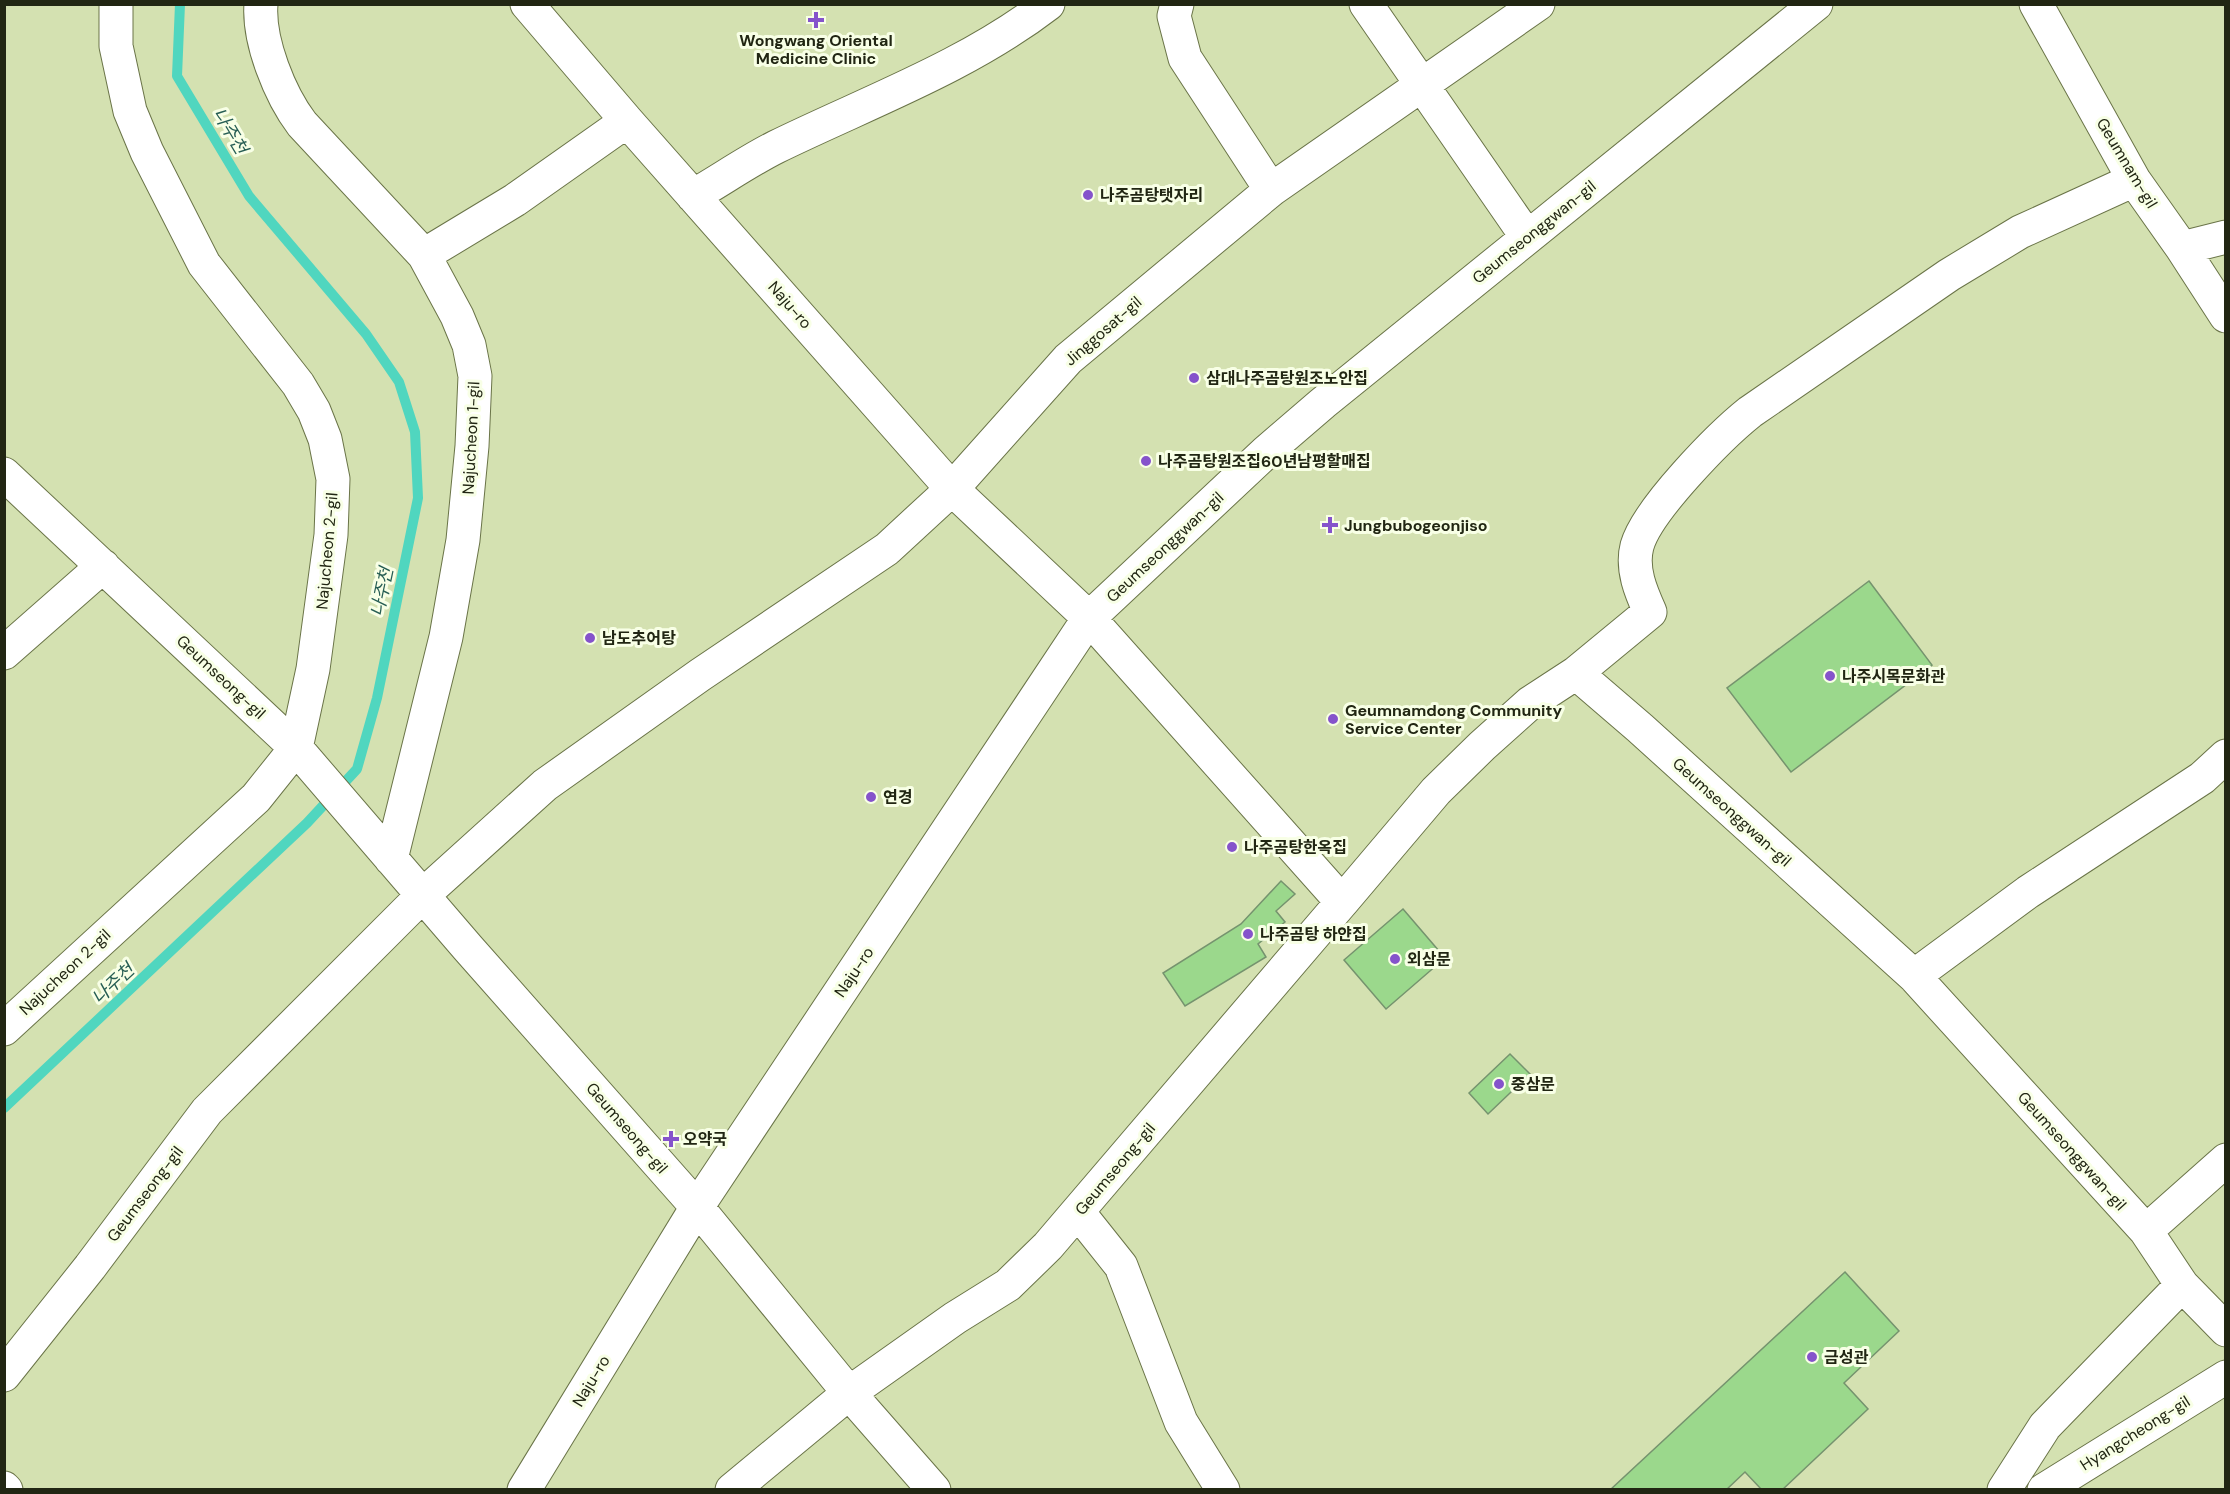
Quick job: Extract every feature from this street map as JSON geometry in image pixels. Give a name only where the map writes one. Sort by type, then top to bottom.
[{"type":"street","name":"Najucheon 2-gil","points":[[4,1029],[256,798],[296,748],[313,669],[331,535],[333,479],[325,439],[314,411],[298,384],[204,264],[147,152],[130,111],[116,45],[116,4]]},
{"type":"street","name":"Najucheon 1-gil","points":[[261,4],[260,11],[270,57],[289,107],[302,124],[424,255],[457,316],[469,345],[475,376],[463,540],[446,637],[391,859]]},
{"type":"street","name":"Naju-ro","points":[[524,1490],[697,1208],[1089,618],[952,489],[627,121],[527,4]]},
{"type":"street","points":[[693,196],[773,148],[937,73],[975,52],[1048,4]]},
{"type":"street","points":[[1177,4],[1174,16],[1185,58],[1270,190]]},
{"type":"street","points":[[1366,4],[1527,237]]},
{"type":"street","name":"Jinggosat-gil","points":[[952,489],[1068,359],[1270,190],[1538,4]]},
{"type":"street","name":"Geumseonggwan-gil","points":[[1089,618],[1266,452],[1323,403],[1816,4]]},
{"type":"street","name":"Geumnam-gil","points":[[2036,4],[2134,180],[2226,316]]},
{"type":"street","points":[[424,255],[515,200],[627,121]]},
{"type":"street","points":[[1089,618],[1342,902],[1436,791],[1459,768],[1530,703],[1576,673],[1650,612],[1635,571],[1637,546],[1647,525],[1728,430],[1750,412],[1949,275],[2020,232],[2134,180]]},
{"type":"street","points":[[2182,248],[2226,237]]},
{"type":"street","name":"Geumseong-gil","points":[[4,474],[296,748],[422,896],[697,1208],[849,1393],[934,1490]]},
{"type":"street","points":[[422,896],[545,786],[700,675],[888,549],[952,489]]},
{"type":"street","points":[[4,653],[103,566]]},
{"type":"street","name":"Geumseonggwan-gil","points":[[1576,673],[1914,976],[2146,1231],[2181,1285],[2226,1330]]},
{"type":"street","points":[[1914,976],[2028,892],[2202,778],[2226,756]]},
{"type":"street","name":"Geumseong-gil","points":[[4,1375],[90,1268],[207,1111],[422,896]]},
{"type":"street","name":"Geumseong-gil","points":[[849,1393],[955,1317],[1008,1286],[1078,1212],[1342,902]]},
{"type":"street","points":[[2146,1231],[2226,1160]]},
{"type":"street","points":[[1078,1212],[1120,1266],[1181,1422],[1223,1490]]},
{"type":"street","points":[[2004,1490],[2044,1426],[2181,1285]]},
{"type":"street","name":"Hyangcheong-gil","points":[[2044,1490],[2226,1377]]},
{"type":"street","points":[[732,1490],[849,1393]]},
{"type":"building","name":"나주시목문화관","points":[[1869,581],[1932,665],[1791,772],[1727,688]]},
{"type":"building","name":"나주곰탕 하얀집","points":[[1281,881],[1295,894],[1276,911],[1285,922],[1258,944],[1266,957],[1185,1006],[1163,973],[1241,924]]},
{"type":"building","name":"외삼문","points":[[1403,909],[1445,958],[1386,1009],[1344,960]]},
{"type":"building","name":"중삼문","points":[[1510,1054],[1530,1074],[1488,1114],[1469,1093]]},
{"type":"building","name":"금성관","points":[[1845,1272],[1899,1331],[1844,1383],[1868,1409],[1782,1490],[1762,1490],[1745,1472],[1726,1490],[1610,1490]]},
{"type":"waterway","name":"나주천","points":[[4,1108],[307,823],[357,769],[377,698],[418,498],[415,432],[399,382],[366,334],[249,196],[177,76],[180,4]]},
{"type":"place","name":"Wongwang Oriental Medicine Clinic","points":[[816,20]]},
{"type":"place","name":"나주곰탕탯자리","points":[[1088,195]]},
{"type":"place","name":"삼대나주곰탕원조노안집","points":[[1194,378]]},
{"type":"place","name":"나주곰탕원조집60년남평할매집","points":[[1146,461]]},
{"type":"place","name":"Jungbubogeonjiso","points":[[1330,525]]},
{"type":"place","name":"남도추어탕","points":[[590,638]]},
{"type":"place","name":"나주시목문화관","points":[[1830,676]]},
{"type":"place","name":"Geumnamdong Community Service Center","points":[[1333,719]]},
{"type":"place","name":"연경","points":[[871,797]]},
{"type":"place","name":"나주곰탕한옥집","points":[[1232,847]]},
{"type":"place","name":"나주곰탕 하얀집","points":[[1248,934]]},
{"type":"place","name":"외삼문","points":[[1395,959]]},
{"type":"place","name":"중삼문","points":[[1499,1084]]},
{"type":"place","name":"오약국","points":[[671,1139]]},
{"type":"place","name":"금성관","points":[[1812,1357]]}]
